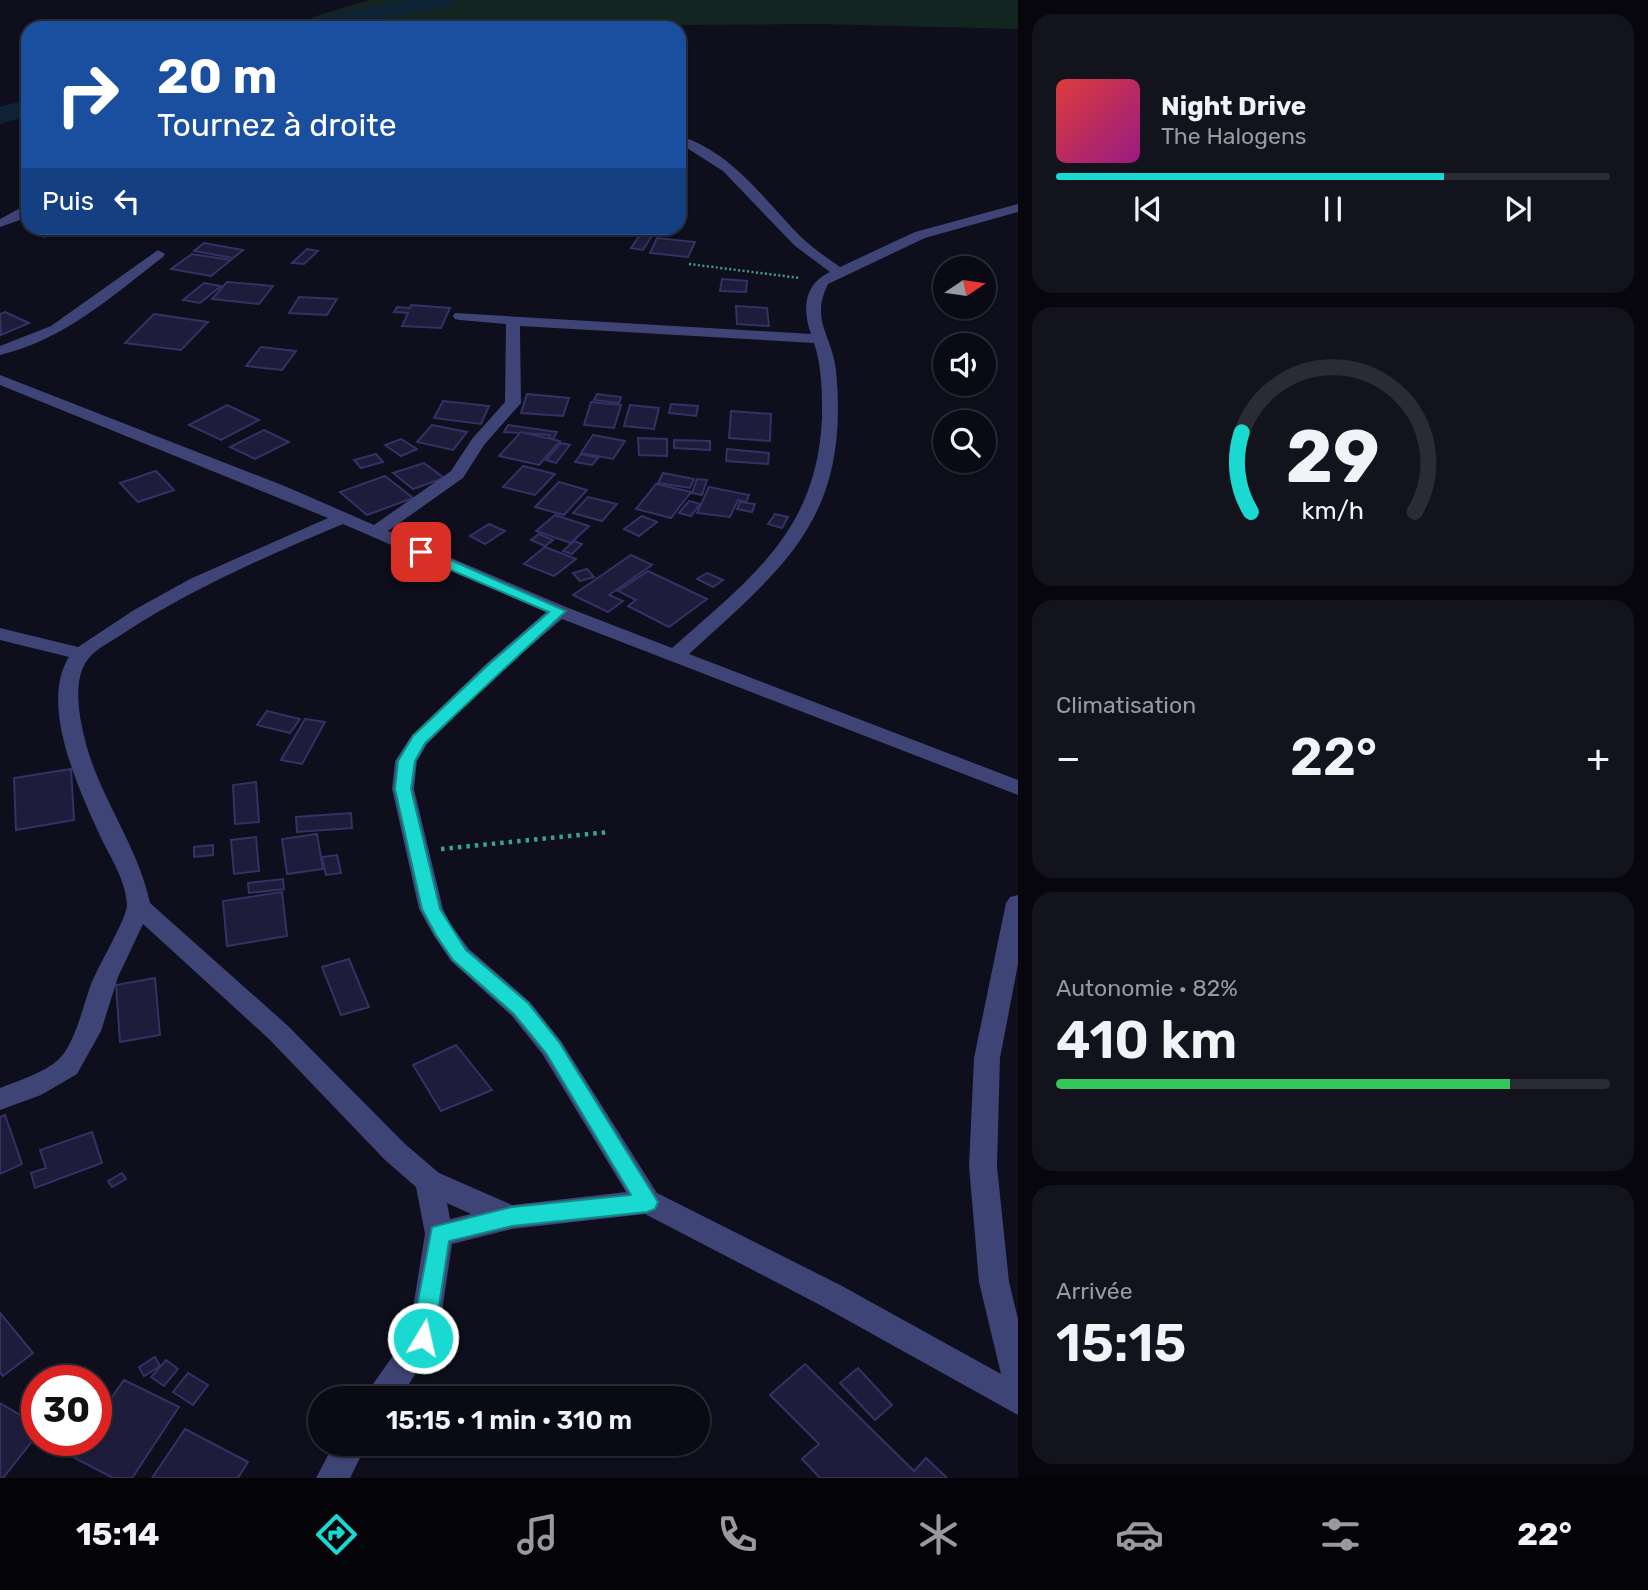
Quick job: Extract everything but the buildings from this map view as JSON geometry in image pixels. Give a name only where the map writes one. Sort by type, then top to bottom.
[{"type":"street","points":[[686,142],[699,147],[734,176],[784,223],[795,238],[838,272]]},
{"type":"street","points":[[676,655],[750,588],[805,520],[820,487],[827,454],[828,369],[812,303],[822,281],[920,235],[1018,208]]},
{"type":"street","points":[[0,223],[21,215]]},
{"type":"street","points":[[0,351],[56,329],[74,318],[158,254]]},
{"type":"street","points":[[460,316],[560,326],[821,339]]},
{"type":"street","points":[[375,532],[457,474],[478,442],[513,403],[513,321]]},
{"type":"street","points":[[0,380],[342,518],[559,611],[1018,788]]},
{"type":"street","points":[[342,518],[244,559],[169,595],[81,654],[72,671],[69,692],[74,741],[134,883],[139,907],[278,1032],[395,1152],[429,1181],[474,1203],[512,1217]]},
{"type":"street","points":[[559,611],[493,668],[419,740],[407,761],[403,789],[431,909],[442,930],[460,955],[521,1009],[552,1048],[647,1202],[832,1296],[1018,1400]]},
{"type":"street","points":[[0,634],[81,654]]},
{"type":"street","points":[[1018,903],[987,1058],[983,1166],[994,1282],[1018,1380]]},
{"type":"street","points":[[0,1098],[32,1087],[68,1067],[88,1031],[106,977],[139,907]]},
{"type":"street","points":[[390,1386],[423,1338],[439,1234],[429,1181]]},
{"type":"street","points":[[439,1234],[512,1217],[647,1202]]},
{"type":"street","points":[[332,1478],[344,1456]]},
{"type":"path","points":[[689,264],[822,281]]},
{"type":"path","points":[[417,856],[440,849],[609,832]]},
{"type":"green space","points":[[369,0],[1018,0],[1018,29],[819,24],[686,25],[686,21],[306,21]]},
{"type":"waterway","points":[[336,21],[442,0]]},
{"type":"waterway","points":[[0,116],[21,109]]},
{"type":"route","points":[[421,552],[559,611],[493,668],[419,740],[407,761],[403,789],[431,909],[442,930],[460,955],[521,1009],[552,1048],[647,1202],[512,1217],[439,1234],[423,1338]]}]
